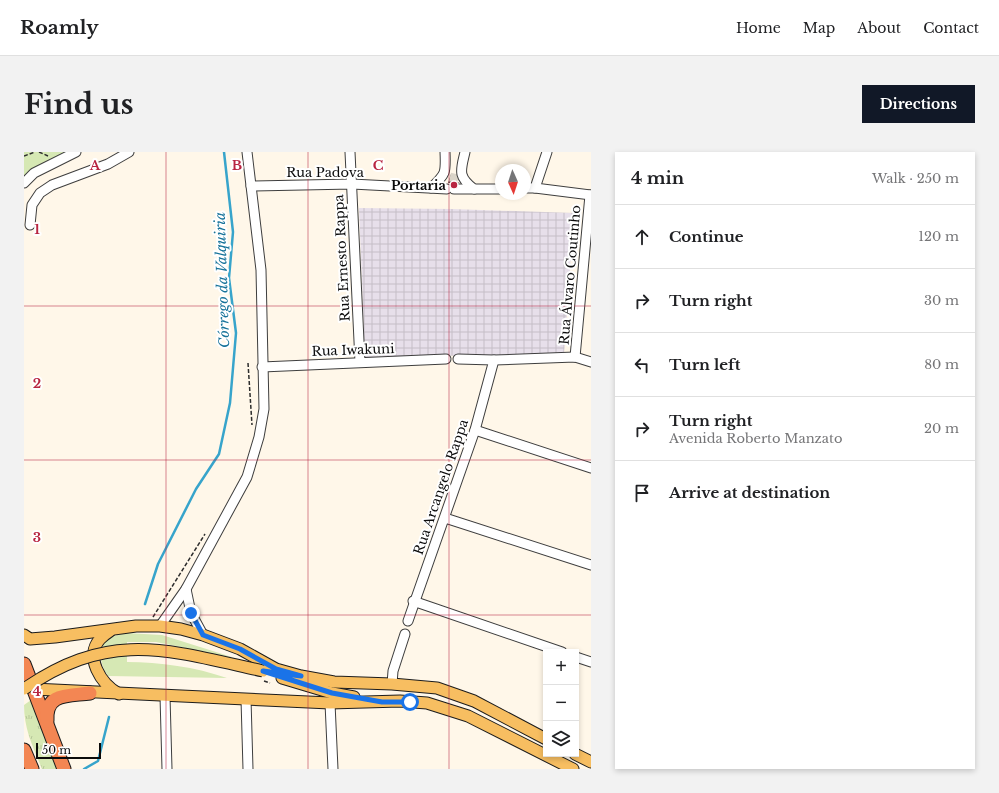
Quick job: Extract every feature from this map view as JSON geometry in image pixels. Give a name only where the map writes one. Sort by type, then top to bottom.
[{"type":"highway","points":[[24,664],[29,689],[48,729],[64,769]]},
{"type":"highway","points":[[48,729],[48,705],[53,700],[62,697],[90,693]]},
{"type":"highway","points":[[24,750],[32,769]]},
{"type":"main road","points":[[24,634],[30,639],[136,626],[160,626],[203,635],[240,649],[276,669],[301,676],[334,682],[392,684],[437,688],[474,701],[543,737]]},
{"type":"main road","points":[[110,630],[100,639],[95,648],[94,663],[105,683],[121,694]]},
{"type":"main road","points":[[29,689],[65,664],[89,656],[119,650],[162,650],[332,693],[382,702]]},
{"type":"main road","points":[[262,676],[301,676]]},
{"type":"main road","points":[[29,689],[330,703],[427,703],[468,716],[573,769]]},
{"type":"main road","points":[[579,756],[591,762]]},
{"type":"street","points":[[24,183],[34,173],[76,152]]},
{"type":"street","points":[[160,626],[186,589],[247,477],[259,437],[264,409],[261,270],[247,152]]},
{"type":"street","name":"Rua Ernesto Rappa","points":[[350,152],[360,362]]},
{"type":"street","points":[[445,152],[446,171],[474,189]]},
{"type":"street","points":[[431,188],[455,176],[465,152]]},
{"type":"street","points":[[535,188],[547,152]]},
{"type":"street","points":[[30,224],[32,205],[40,192],[108,164],[125,153]]},
{"type":"street","name":"Rua Padova","points":[[251,186],[352,184],[451,189],[495,188]]},
{"type":"street","points":[[531,188],[591,195]]},
{"type":"street","name":"Rua Álvaro Coutinho","points":[[575,357],[591,195]]},
{"type":"street","points":[[458,359],[494,360],[575,357],[591,362]]},
{"type":"street","name":"Rua Iwakuni","points":[[262,367],[446,359]]},
{"type":"street","name":"Rua Arcangelo Rappa","points":[[408,621],[475,430],[494,360]]},
{"type":"street","points":[[475,430],[591,468]]},
{"type":"street","points":[[445,518],[591,566]]},
{"type":"street","points":[[186,589],[191,613],[203,635]]},
{"type":"street","points":[[414,602],[553,649]]},
{"type":"street","points":[[392,684],[393,671],[405,634]]},
{"type":"street","points":[[579,658],[591,662]]},
{"type":"street","points":[[165,696],[167,769]]},
{"type":"street","points":[[246,699],[248,769]]},
{"type":"street","points":[[330,703],[333,769]]},
{"type":"path","points":[[24,156],[35,152]]},
{"type":"path","points":[[39,152],[46,156],[51,154]]},
{"type":"path","points":[[248,363],[252,427]]},
{"type":"path","points":[[147,626],[168,596],[209,528]]},
{"type":"path","points":[[262,676],[270,682]]},
{"type":"shaded area","points":[[359,208],[574,213],[564,354],[365,357]]},
{"type":"green space","points":[[24,152],[71,152],[24,178]]},
{"type":"green space","points":[[126,633],[162,635],[235,658],[156,642],[127,642],[127,662],[177,666],[203,671],[227,678],[108,676],[103,667],[101,657],[102,648],[106,638]]},
{"type":"green space","points":[[31,700],[58,769],[42,769],[32,745],[24,714],[24,705]]},
{"type":"building","points":[[451,174],[456,175],[457,182],[460,183],[448,183]]},
{"type":"waterway","name":"Córrego da Valquiria","points":[[145,604],[158,564],[196,489],[219,454],[230,403],[236,333],[229,278],[233,232],[224,152]]},
{"type":"waterway","name":"Córrego da Valquiria","points":[[84,769],[98,761],[109,717]]},
{"type":"tunnel","points":[[450,177],[458,179]]},
{"type":"place","name":"Portaria","points":[[454,185]]},
{"type":"route","points":[[191,613],[203,635],[240,649],[276,669],[301,676],[263,671],[332,693],[382,702],[410,702]]}]
